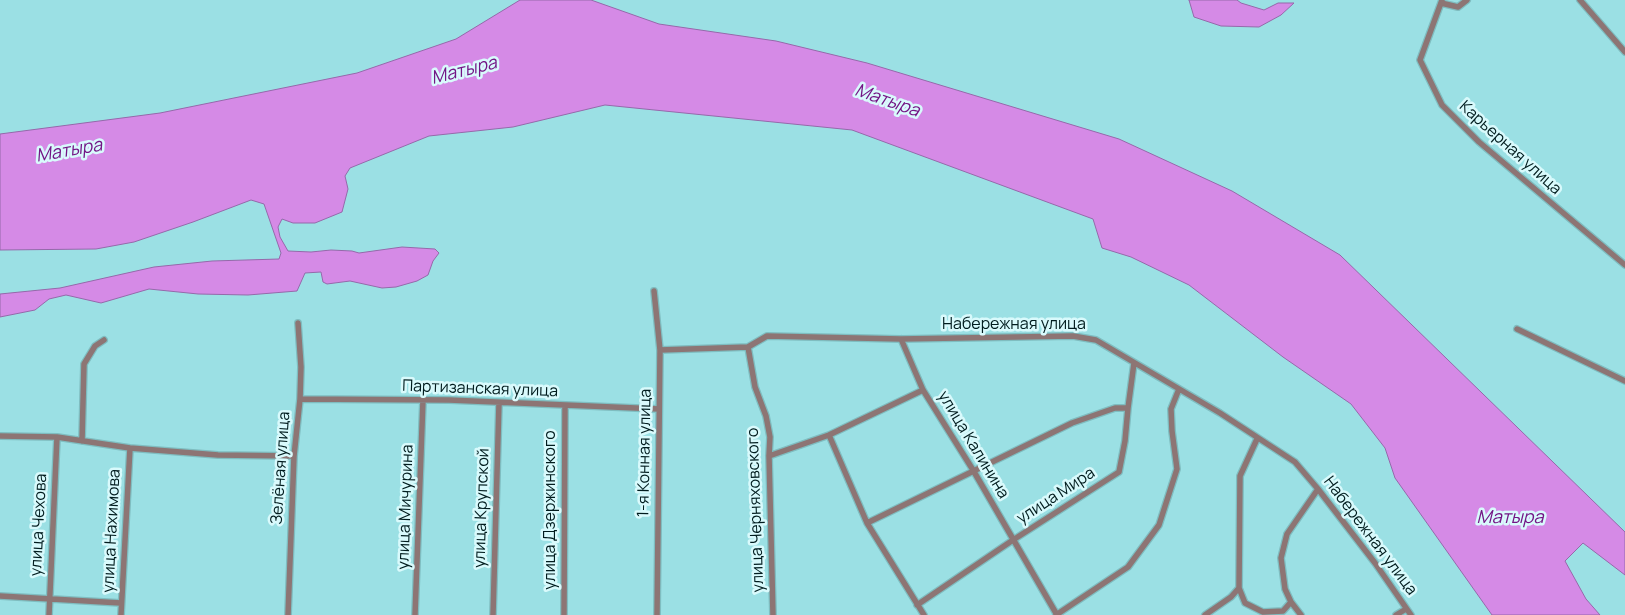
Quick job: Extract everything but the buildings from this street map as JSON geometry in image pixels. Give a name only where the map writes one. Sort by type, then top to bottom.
[{"type":"street","points":[[1441,1],[1458,8],[1466,0]]},
{"type":"street","points":[[1580,0],[1625,52]]},
{"type":"street","name":"Карьерная улица","points":[[1441,1],[1420,60],[1442,105],[1479,142],[1625,266]]},
{"type":"street","name":"1-я Конная улица","points":[[654,291],[660,350],[657,615]]},
{"type":"street","name":"Зелёная улица","points":[[290,615],[294,456],[301,368],[298,323]]},
{"type":"street","points":[[1516,329],[1625,381]]},
{"type":"street","name":"Набережная улица","points":[[660,350],[748,348],[767,336],[901,339],[1073,336],[1096,340],[1220,413],[1295,462],[1375,563],[1410,615]]},
{"type":"street","name":"улица Калинина","points":[[901,339],[923,390],[973,470],[1057,615]]},
{"type":"street","points":[[82,441],[84,364],[95,346],[104,340]]},
{"type":"street","name":"улица Черняховского","points":[[748,348],[755,387],[766,416],[770,436],[773,615]]},
{"type":"street","name":"улица Мира","points":[[917,605],[1119,472],[1125,441],[1134,363]]},
{"type":"street","points":[[1057,615],[1128,567],[1158,525],[1178,469],[1171,409],[1179,389]]},
{"type":"street","points":[[769,456],[829,435],[923,390]]},
{"type":"street","name":"Партизанская улица","points":[[300,399],[449,400],[659,409]]},
{"type":"street","name":"улица Мичурина","points":[[415,615],[423,400]]},
{"type":"street","name":"улица Крупской","points":[[493,615],[499,403]]},
{"type":"street","name":"улица Дзержинского","points":[[564,615],[565,406]]},
{"type":"street","points":[[867,523],[1072,423],[1115,408],[1128,408]]},
{"type":"street","points":[[829,435],[867,523],[924,615]]},
{"type":"street","points":[[0,436],[57,437],[130,448],[218,455],[294,456]]},
{"type":"street","name":"улица Чехова","points":[[49,615],[57,437]]},
{"type":"street","points":[[1258,439],[1240,476],[1239,588],[1245,603],[1263,612],[1283,611],[1291,602]]},
{"type":"street","name":"улица Нахимова","points":[[121,615],[130,448]]},
{"type":"street","points":[[1301,615],[1291,602],[1285,589],[1281,558],[1287,534],[1318,489]]},
{"type":"street","points":[[1206,615],[1231,597],[1239,588]]},
{"type":"street","points":[[0,596],[121,603]]},
{"type":"street","points":[[1396,615],[1406,609]]},
{"type":"water","name":"Матыра","points":[[520,0],[591,0],[659,24],[776,41],[867,63],[1119,139],[1232,191],[1340,255],[1625,532],[1625,575],[1583,543],[1565,561],[1586,599],[1600,615],[1492,615],[1395,478],[1385,448],[1351,404],[1283,357],[1189,285],[1131,257],[1102,248],[1093,219],[852,130],[605,105],[513,127],[429,136],[350,168],[345,176],[348,189],[342,212],[315,223],[293,223],[282,219],[278,227],[280,237],[288,251],[311,252],[331,250],[359,253],[402,247],[435,249],[439,253],[433,261],[428,275],[417,281],[396,287],[382,288],[350,281],[327,284],[323,282],[321,272],[305,273],[297,291],[248,295],[198,294],[149,289],[101,303],[66,295],[49,299],[35,310],[0,317],[0,294],[60,288],[154,267],[212,261],[279,259],[281,253],[264,204],[251,200],[134,242],[96,249],[0,250],[0,134],[160,113],[357,73],[456,39]]},
{"type":"water","points":[[1189,0],[1237,0],[1264,10],[1278,3],[1294,3],[1281,15],[1259,27],[1221,26],[1194,17]]}]
